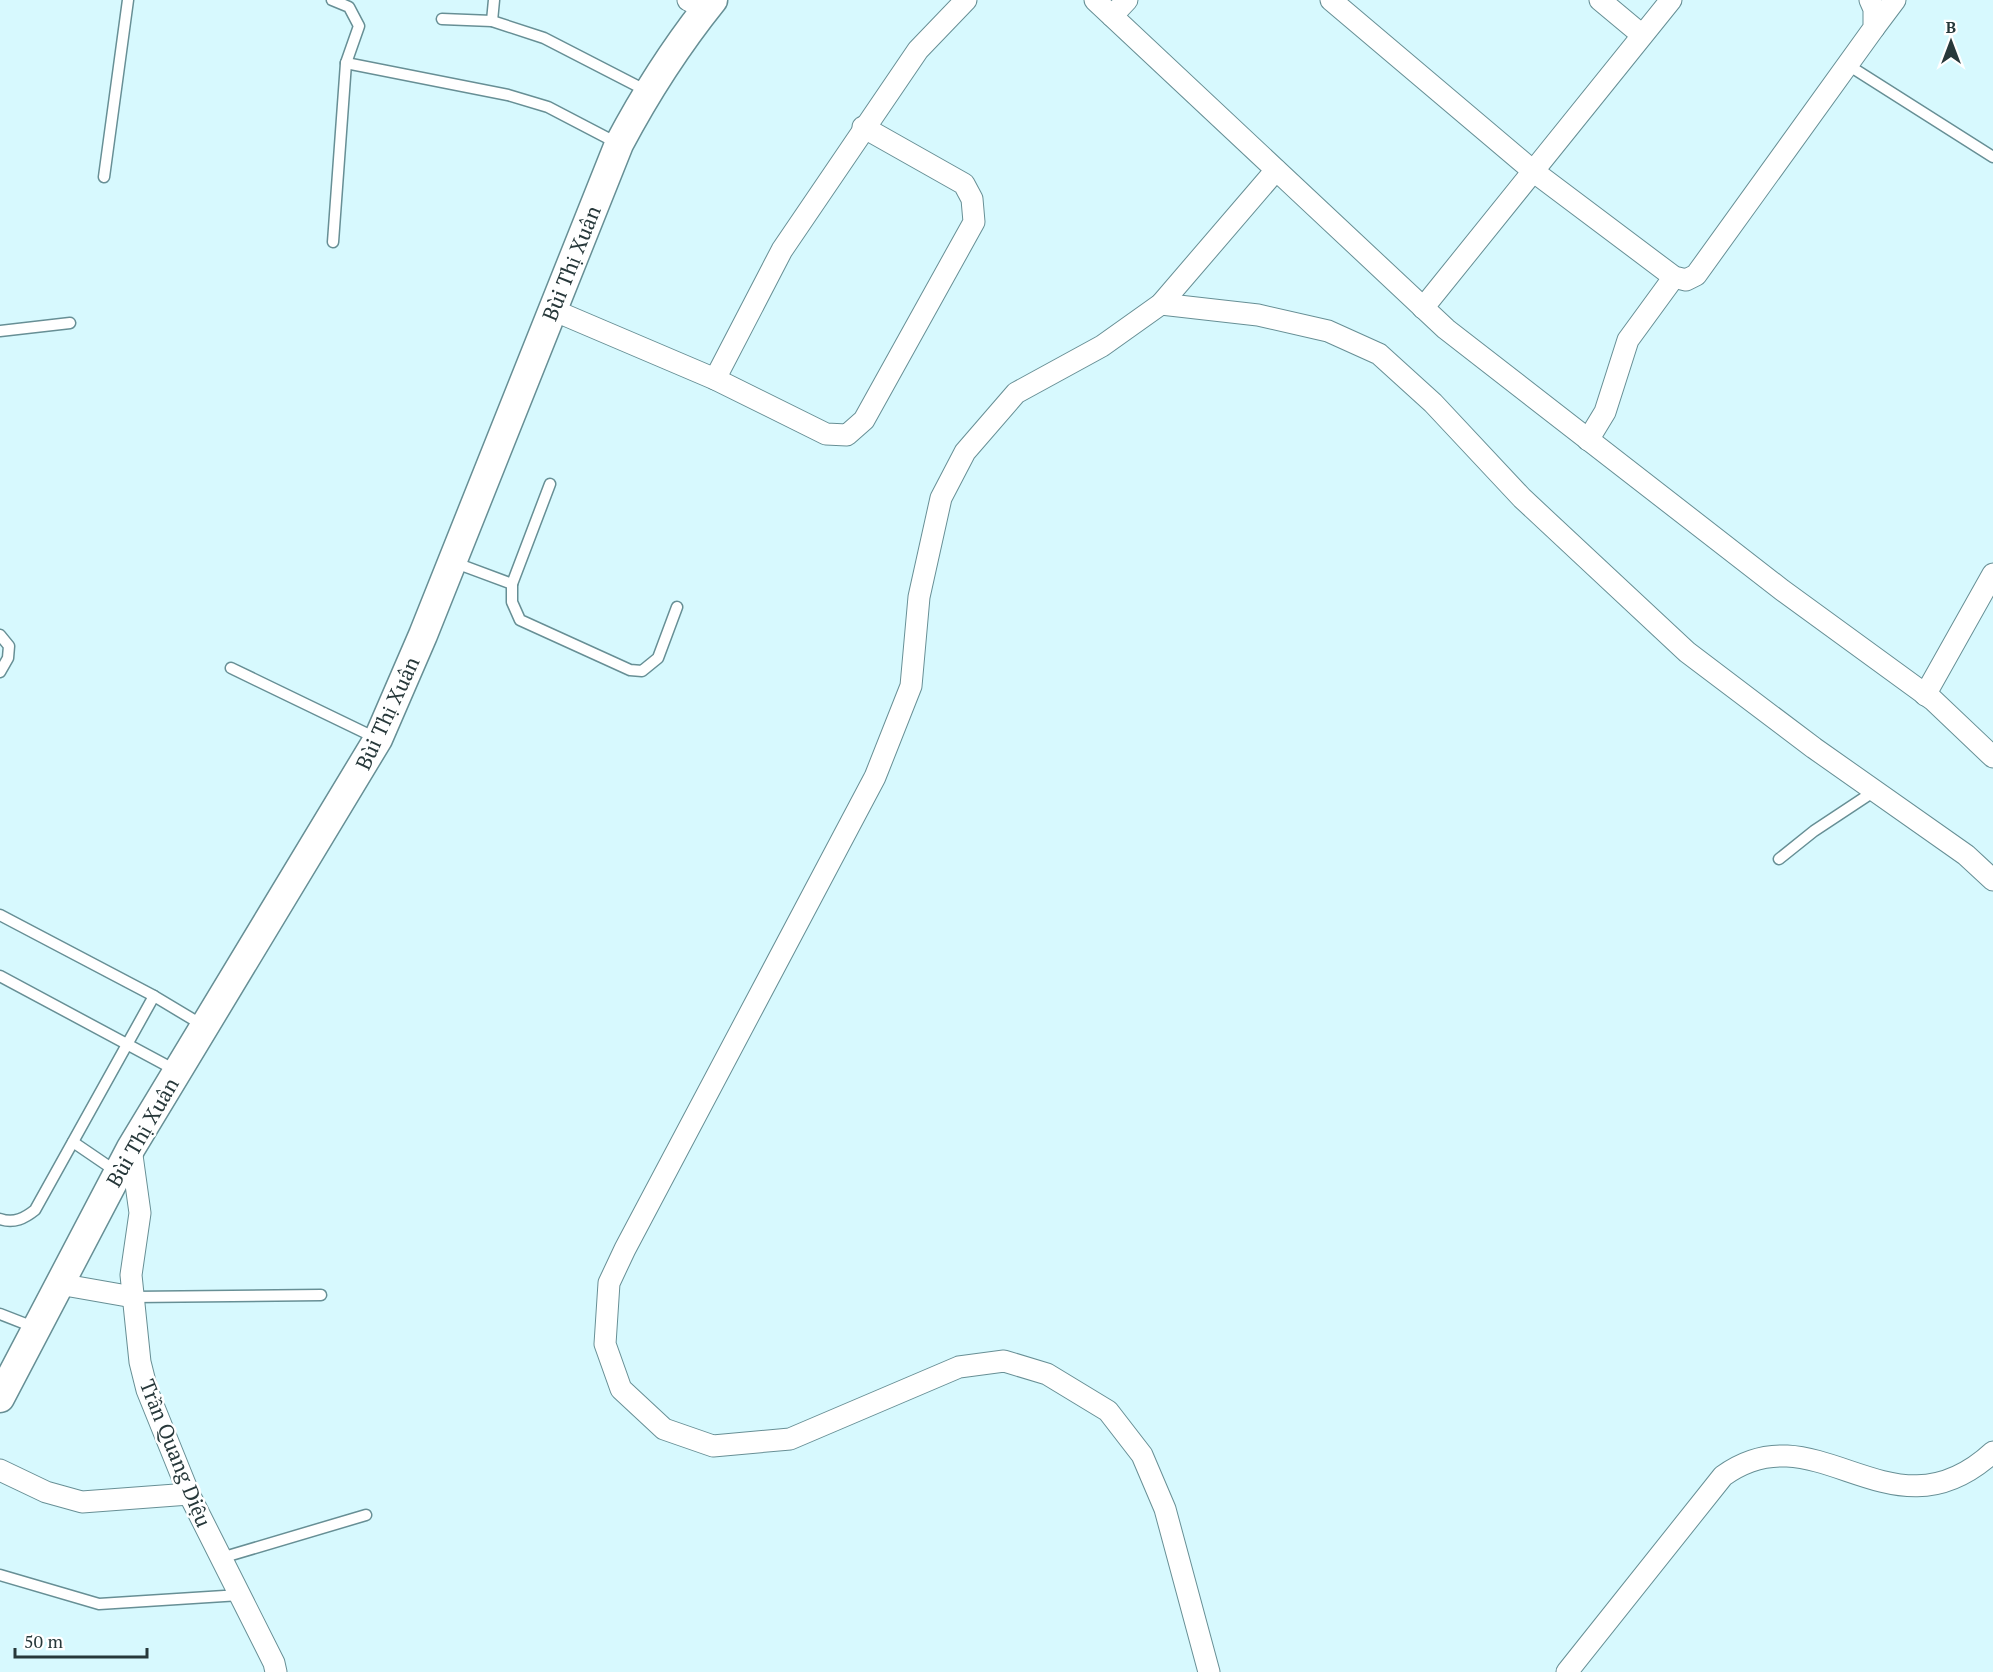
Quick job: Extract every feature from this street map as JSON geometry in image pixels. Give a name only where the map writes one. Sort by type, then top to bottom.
[{"type":"main road","name":"Bùi Thị Xuân","points":[[0,1398],[117,1172],[378,739],[452,562],[619,144],[647,91],[702,3]]},
{"type":"street","points":[[715,379],[782,250],[863,126],[918,50],[966,0]]},
{"type":"street","points":[[1095,0],[1446,329],[1782,590],[1925,695],[1993,758]]},
{"type":"street","points":[[1112,16],[1127,0]]},
{"type":"street","points":[[1331,0],[1533,171],[1674,277],[1686,279],[1696,275],[1895,0]]},
{"type":"street","points":[[1600,0],[1642,35]]},
{"type":"street","points":[[1423,308],[1671,0]]},
{"type":"street","points":[[1870,0],[1874,9],[1874,28]]},
{"type":"street","points":[[553,310],[715,379],[826,434],[847,435],[864,420],[974,222],[972,199],[964,184],[863,126]]},
{"type":"street","points":[[1209,1672],[1165,1509],[1142,1455],[1108,1412],[1047,1374],[1004,1361],[959,1367],[790,1439],[712,1446],[664,1429],[621,1389],[605,1344],[609,1283],[625,1249],[875,777],[911,686],[920,597],[941,498],[965,452],[1016,393],[1102,346],[1161,304],[1276,170]]},
{"type":"street","points":[[1588,440],[1605,412],[1628,340],[1674,277]]},
{"type":"street","points":[[1161,304],[1258,315],[1328,331],[1379,354],[1433,403],[1522,498],[1688,652],[1814,748],[1966,855],[1993,880]]},
{"type":"street","points":[[1925,695],[1993,574]]},
{"type":"street","name":"Trần Quang Diệu","points":[[131,1148],[140,1213],[131,1275],[140,1362],[147,1390],[189,1494],[274,1663],[276,1672]]},
{"type":"street","points":[[59,1284],[133,1297]]},
{"type":"street","points":[[1567,1672],[1723,1476],[1737,1465],[1771,1454],[1793,1455],[1904,1486],[1938,1485],[1960,1477],[1993,1452]]},
{"type":"street","points":[[0,1470],[46,1492],[82,1502],[189,1494]]},
{"type":"lane","points":[[104,177],[128,0]]},
{"type":"lane","points":[[332,0],[349,7],[359,26],[346,63],[333,242]]},
{"type":"lane","points":[[492,21],[494,0]]},
{"type":"lane","points":[[442,19],[492,21],[544,38],[647,91]]},
{"type":"lane","points":[[346,63],[508,95],[548,107],[619,144]]},
{"type":"lane","points":[[1848,65],[1993,157]]},
{"type":"lane","points":[[0,331],[70,323]]},
{"type":"lane","points":[[550,484],[512,584],[512,603],[520,620],[630,670],[642,671],[658,658],[677,607]]},
{"type":"lane","points":[[452,562],[512,584]]},
{"type":"lane","points":[[0,635],[9,646],[8,658],[0,672]]},
{"type":"lane","points":[[231,668],[378,739]]},
{"type":"lane","points":[[1779,860],[1831,818],[1876,790]]},
{"type":"lane","points":[[0,915],[154,996],[204,1026]]},
{"type":"lane","points":[[0,976],[177,1071]]},
{"type":"lane","points":[[0,1219],[8,1222],[25,1218],[35,1210],[154,996]]},
{"type":"lane","points":[[73,1142],[117,1172]]},
{"type":"lane","points":[[133,1297],[321,1295]]},
{"type":"lane","points":[[0,1314],[36,1328]]},
{"type":"lane","points":[[221,1558],[366,1515]]},
{"type":"lane","points":[[0,1575],[99,1604],[240,1595]]}]
